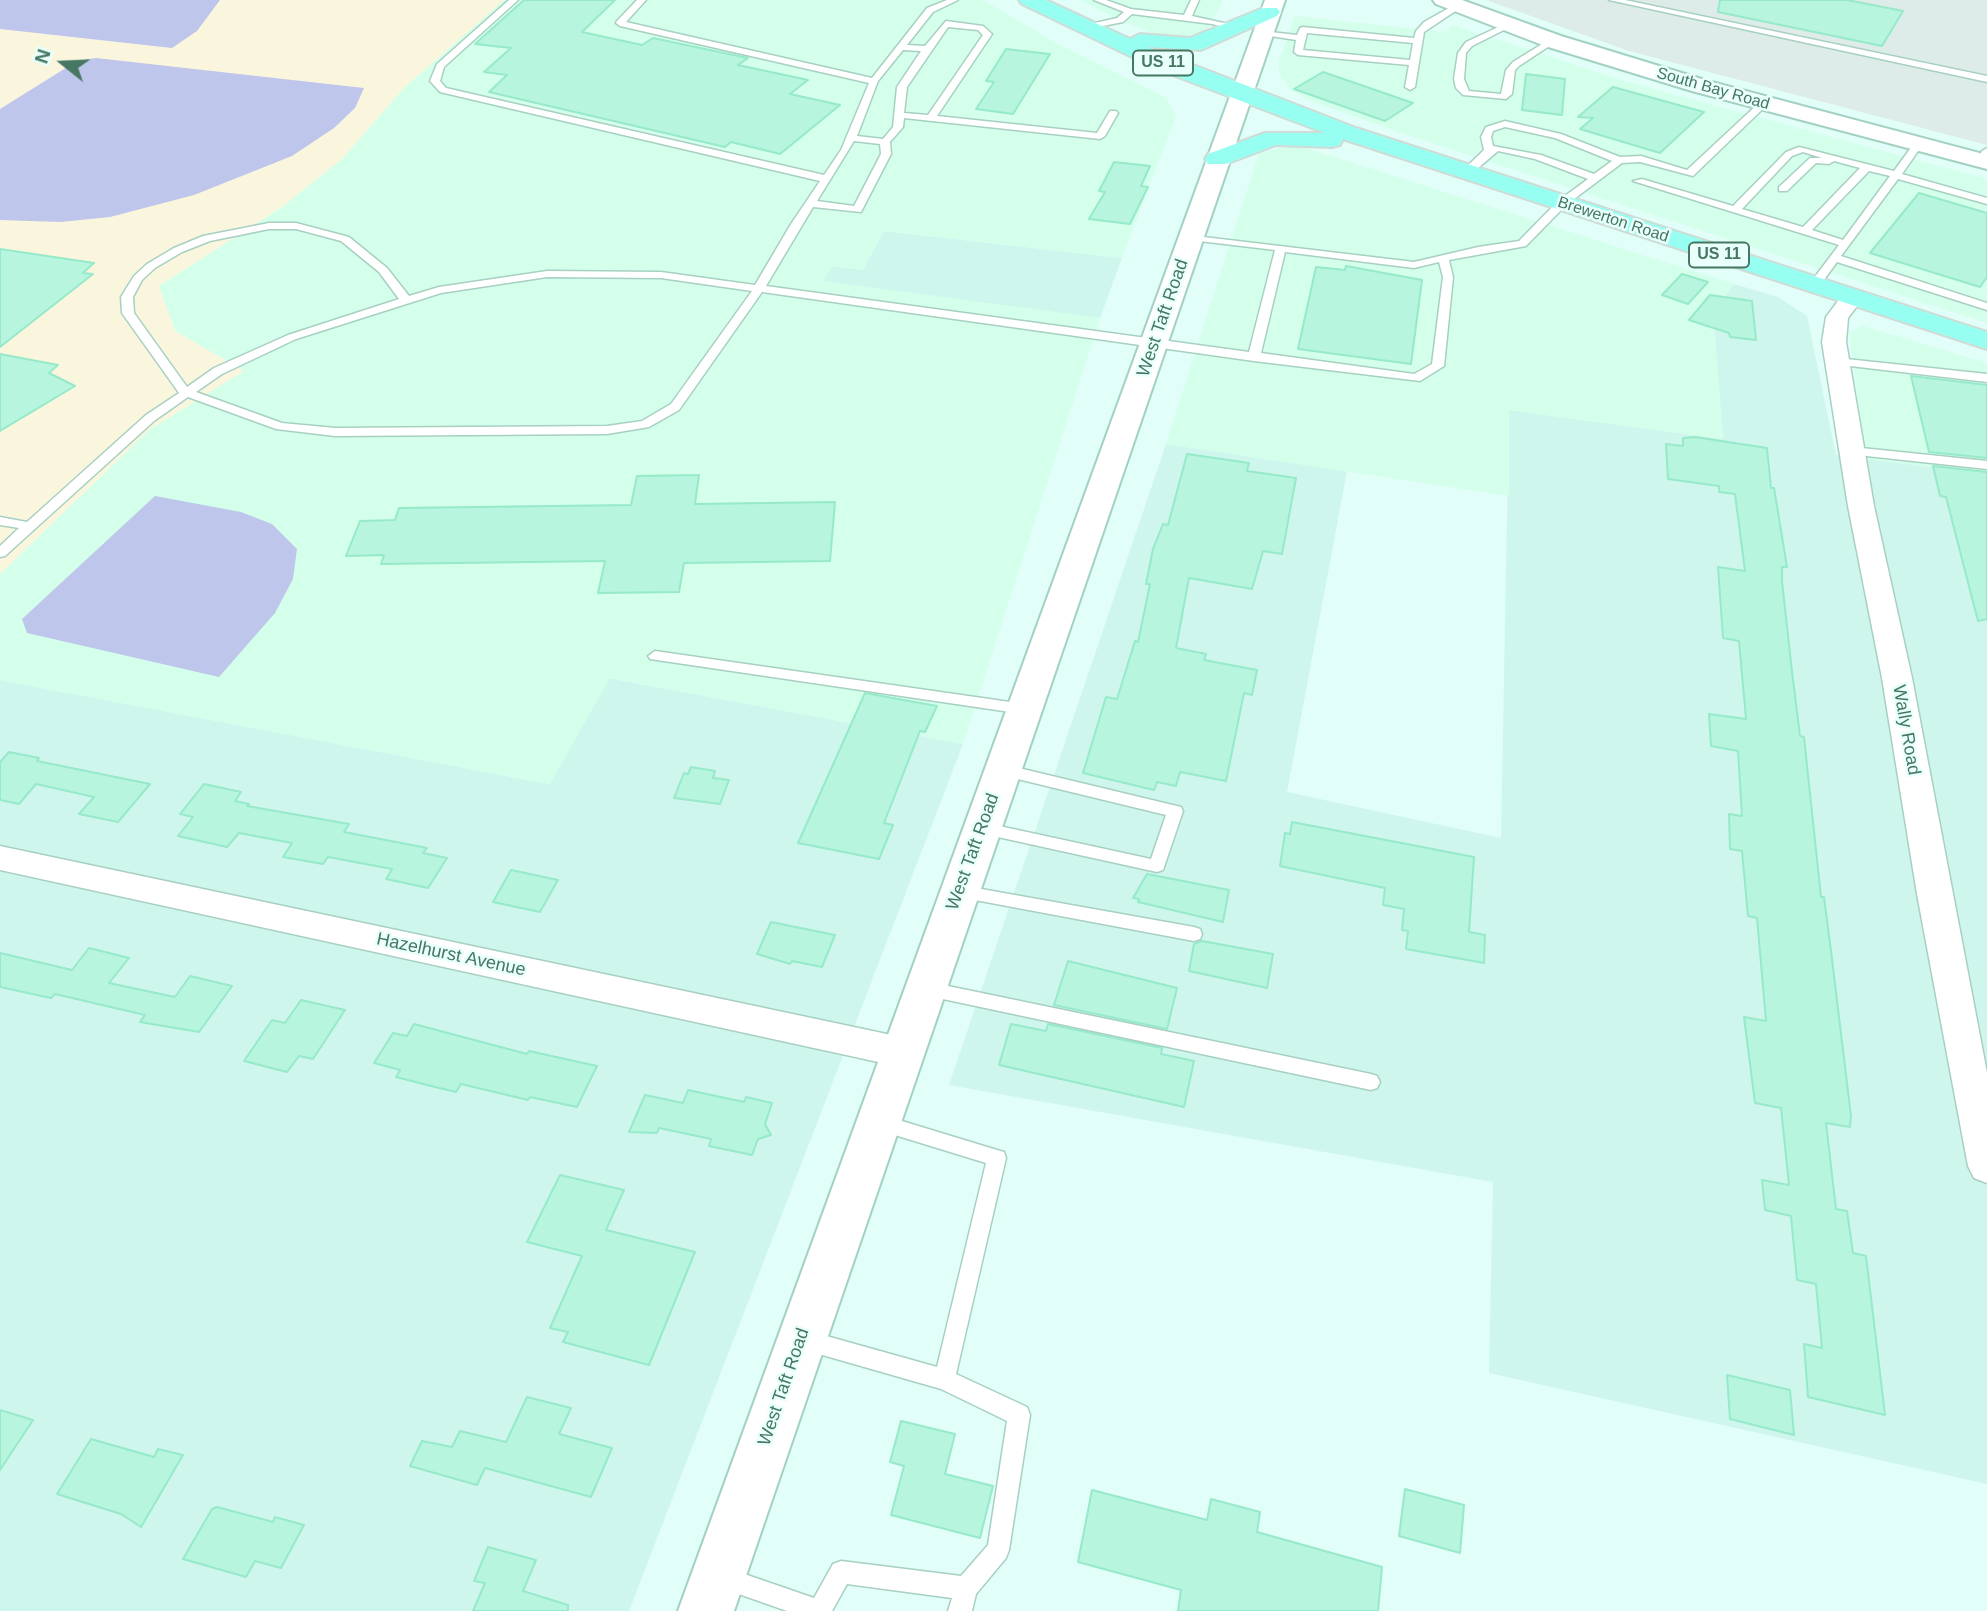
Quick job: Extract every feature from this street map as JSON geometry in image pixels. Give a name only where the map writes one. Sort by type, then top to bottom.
[{"type":"main road","name":"US 11","points":[[1029,0],[1087,29],[1240,94]]},
{"type":"main road","name":"South Bay Road","points":[[1451,3],[1553,41],[1764,103],[1918,145],[1985,158]]},
{"type":"main road","points":[[1087,29],[1183,46],[1203,43],[1238,27],[1273,6]]},
{"type":"main road","name":"West Taft Road","points":[[712,1593],[901,1052],[1156,342],[1217,159],[1273,6]]},
{"type":"main road","name":"Brewerton Road","points":[[1240,94],[1467,173],[1987,341]]},
{"type":"main road","points":[[1217,159],[1273,138],[1383,145]]},
{"type":"street","name":"Wally Road","points":[[1852,298],[1837,317],[1834,342],[1837,362],[1987,1166]]},
{"type":"street","name":"Hazelhurst Avenue","points":[[0,858],[901,1052]]},
{"type":"lane","points":[[514,0],[440,66],[435,81],[443,90],[826,179]]},
{"type":"lane","points":[[642,0],[620,23],[874,81]]},
{"type":"lane","points":[[405,299],[383,270],[345,239],[321,232],[269,226],[207,238],[178,250],[151,266],[138,278],[127,297],[128,313],[184,392],[280,426],[335,432],[623,429],[661,417],[675,407],[759,288],[851,138],[874,81],[930,10],[954,0]]},
{"type":"lane","points":[[1098,0],[1122,4],[1130,11],[1187,17],[1238,27]]},
{"type":"lane","points":[[1187,17],[1195,0]]},
{"type":"lane","points":[[1613,0],[1987,79]]},
{"type":"lane","points":[[1159,15],[1165,2]]},
{"type":"lane","points":[[1410,88],[1417,41],[1427,24],[1451,3]]},
{"type":"lane","points":[[1087,29],[1120,20],[1130,11]]},
{"type":"lane","points":[[810,203],[857,209],[886,154],[885,142],[898,127],[902,87],[927,50],[946,24],[980,28],[988,34],[931,118]]},
{"type":"lane","points":[[1510,25],[1469,44],[1462,53],[1459,79],[1461,88],[1466,93],[1503,97],[1507,94],[1511,70],[1516,64],[1553,41]]},
{"type":"lane","points":[[1414,63],[1298,52],[1303,30],[1417,41]]},
{"type":"lane","points":[[1262,34],[1301,38]]},
{"type":"lane","points":[[901,47],[927,50]]},
{"type":"lane","points":[[1489,151],[1486,137],[1489,129],[1505,124],[1558,136],[1619,160],[1641,159],[1689,174],[1764,103]]},
{"type":"lane","points":[[899,115],[1100,136],[1113,113]]},
{"type":"lane","points":[[851,138],[885,142]]},
{"type":"lane","points":[[1814,286],[1918,145]]},
{"type":"lane","points":[[1467,173],[1489,151],[1510,149],[1595,178]]},
{"type":"lane","points":[[1737,208],[1789,154],[1802,149],[1987,201]]},
{"type":"lane","points":[[1191,237],[1414,265],[1522,244],[1562,203],[1619,160]]},
{"type":"lane","points":[[1783,189],[1814,160],[1849,163]]},
{"type":"lane","points":[[1805,231],[1867,167]]},
{"type":"lane","points":[[1638,181],[1737,208],[1846,244]]},
{"type":"lane","points":[[1737,208],[1759,208],[1768,205]]},
{"type":"lane","points":[[1254,357],[1282,248]]},
{"type":"lane","points":[[1836,258],[1987,307]]},
{"type":"lane","points":[[0,553],[107,454],[184,392],[218,371],[292,337],[405,299],[498,279],[572,273],[661,275],[1416,378],[1433,372],[1438,366],[1448,277],[1443,259]]},
{"type":"lane","points":[[1837,362],[1987,378]]},
{"type":"lane","points":[[1852,451],[1987,465]]},
{"type":"lane","points":[[0,521],[29,526]]},
{"type":"lane","points":[[656,656],[1024,709]]},
{"type":"lane","points":[[981,828],[1157,866],[1175,811],[1002,770]]},
{"type":"lane","points":[[959,891],[1194,934]]},
{"type":"lane","points":[[924,988],[1371,1082]]},
{"type":"lane","points":[[877,1122],[997,1158],[944,1379]]},
{"type":"lane","points":[[801,1339],[944,1379],[1019,1415],[998,1550],[966,1588],[960,1611]]},
{"type":"lane","points":[[712,1593],[820,1611],[841,1572],[966,1588]]},
{"type":"shaded area","points":[[0,0],[504,0],[403,89],[342,159],[282,207],[159,286],[175,331],[244,371],[149,430],[0,574]]},
{"type":"shaded area","points":[[0,0],[220,0],[197,31],[172,48],[0,29]]},
{"type":"shaded area","points":[[503,0],[983,0],[1061,46],[1166,98],[1176,115],[1122,258],[884,231],[863,270],[832,266],[823,281],[1100,318],[963,744],[610,678],[550,784],[0,680],[0,574],[149,430],[243,371],[175,331],[158,286],[282,207],[342,159],[403,89]]},
{"type":"shaded area","points":[[1081,0],[1223,0],[1210,25],[1196,39],[1168,39],[1119,20]]},
{"type":"shaded area","points":[[1486,0],[1987,0],[1987,145],[1629,51]]},
{"type":"shaded area","points":[[1295,16],[1445,32],[1452,25],[1628,82],[1987,179],[1987,323],[1398,132],[1308,100],[1291,90],[1279,74],[1279,61]]},
{"type":"shaded area","points":[[96,58],[364,88],[355,108],[334,128],[292,156],[194,195],[110,217],[61,222],[0,220],[0,109],[77,61]]},
{"type":"shaded area","points":[[1296,145],[1734,284],[1713,311],[1723,439],[1509,410],[1509,496],[1166,444],[1259,153]]},
{"type":"shaded area","points":[[883,231],[1122,258],[1100,318],[822,282],[832,266],[863,270]]},
{"type":"shaded area","points":[[1734,284],[1778,297],[1807,316],[1836,455],[1987,474],[1987,1484],[1489,1373],[1493,1182],[949,1085],[1166,444],[1347,471],[1287,792],[1501,838],[1509,410],[1723,439],[1713,311]]},
{"type":"shaded area","points":[[1863,326],[1987,363],[1987,474],[1866,459],[1849,332]]},
{"type":"shaded area","points":[[155,496],[241,512],[272,524],[297,549],[293,579],[275,613],[219,677],[27,633],[22,619]]},
{"type":"shaded area","points":[[608,678],[963,744],[629,1611],[0,1611],[0,680],[549,784]]},
{"type":"building","points":[[524,0],[615,0],[582,32],[642,45],[653,38],[748,58],[738,65],[808,80],[790,94],[840,105],[780,154],[731,142],[725,147],[489,92],[507,75],[484,72],[511,48],[475,44]]},
{"type":"building","points":[[1720,0],[1847,0],[1903,11],[1882,46],[1718,12]]},
{"type":"building","points":[[1006,49],[1050,54],[1013,114],[976,109],[994,82],[986,81]]},
{"type":"building","points":[[1323,72],[1413,103],[1385,121],[1294,89]]},
{"type":"building","points":[[1526,74],[1565,79],[1562,115],[1522,110]]},
{"type":"building","points":[[1613,87],[1704,112],[1660,153],[1580,129],[1593,118],[1578,117]]},
{"type":"building","points":[[1114,162],[1150,166],[1141,186],[1148,187],[1130,224],[1089,219],[1105,192],[1099,191]]},
{"type":"building","points":[[1919,193],[1987,213],[1987,277],[1980,287],[1870,253]]},
{"type":"building","points":[[0,249],[94,263],[83,273],[93,274],[0,347]]},
{"type":"building","points":[[1346,266],[1422,280],[1411,364],[1298,349],[1316,267],[1345,270]]},
{"type":"building","points":[[1682,274],[1708,282],[1688,304],[1662,295]]},
{"type":"building","points":[[1710,295],[1752,301],[1756,340],[1730,337],[1729,333],[1689,320]]},
{"type":"building","points":[[0,354],[58,365],[49,373],[75,386],[0,431]]},
{"type":"building","points":[[1911,376],[1987,385],[1987,458],[1929,452]]},
{"type":"building","points":[[1695,437],[1767,448],[1771,488],[1774,488],[1787,567],[1782,567],[1782,581],[1791,663],[1800,736],[1804,737],[1821,897],[1824,897],[1851,1116],[1850,1127],[1826,1123],[1836,1209],[1847,1211],[1853,1253],[1866,1256],[1885,1415],[1808,1397],[1804,1344],[1822,1348],[1816,1284],[1797,1280],[1791,1216],[1765,1210],[1762,1180],[1789,1185],[1781,1108],[1755,1103],[1744,1017],[1766,1021],[1757,918],[1748,916],[1742,851],[1730,849],[1729,814],[1742,816],[1738,751],[1711,746],[1709,714],[1746,719],[1739,641],[1723,638],[1718,567],[1745,571],[1735,494],[1719,492],[1719,486],[1668,479],[1666,444],[1683,446],[1683,438]]},
{"type":"building","points":[[1187,454],[1249,463],[1247,471],[1296,478],[1282,554],[1263,551],[1252,589],[1189,578],[1176,648],[1206,654],[1204,660],[1257,670],[1252,695],[1244,693],[1226,781],[1180,772],[1176,786],[1157,782],[1154,790],[1083,773],[1106,697],[1117,699],[1135,641],[1138,642],[1150,584],[1146,584],[1153,549],[1163,524],[1168,525]]},
{"type":"building","points":[[1933,466],[1987,472],[1987,619],[1978,621],[1946,497],[1940,496]]},
{"type":"building","points":[[699,475],[695,504],[835,502],[830,561],[684,563],[679,592],[598,593],[605,561],[381,564],[384,555],[346,556],[360,521],[395,520],[399,508],[631,505],[637,476]]},
{"type":"building","points":[[865,693],[937,706],[925,732],[920,731],[884,823],[893,825],[879,859],[798,843]]},
{"type":"building","points":[[9,752],[39,758],[37,761],[150,784],[118,822],[79,814],[94,797],[36,784],[19,804],[0,800],[0,762]]},
{"type":"building","points":[[691,767],[715,771],[713,778],[729,780],[720,804],[674,798],[684,773],[688,774]]},
{"type":"building","points":[[204,784],[241,792],[235,801],[249,804],[247,806],[349,824],[344,832],[427,848],[423,853],[447,858],[428,888],[386,879],[392,869],[328,857],[323,864],[283,857],[292,843],[239,833],[227,847],[178,836],[193,817],[180,814]]},
{"type":"building","points":[[1292,822],[1474,857],[1469,932],[1485,935],[1484,963],[1406,949],[1408,931],[1402,930],[1404,909],[1383,905],[1385,888],[1280,866],[1285,833],[1290,834]]},
{"type":"building","points":[[511,870],[558,880],[540,912],[493,902]]},
{"type":"building","points":[[1147,874],[1229,890],[1223,922],[1138,902],[1139,899],[1133,898]]},
{"type":"building","points":[[771,922],[835,935],[822,967],[792,961],[790,964],[757,954]]},
{"type":"building","points":[[1202,941],[1273,954],[1267,988],[1189,971],[1194,944]]},
{"type":"building","points":[[89,948],[129,958],[109,983],[175,997],[190,976],[232,986],[199,1032],[140,1022],[145,1015],[55,994],[51,998],[0,987],[0,953],[72,970]]},
{"type":"building","points":[[1068,961],[1177,988],[1167,1029],[1054,1005]]},
{"type":"building","points":[[301,1000],[345,1010],[313,1059],[299,1056],[287,1072],[244,1061],[272,1020],[285,1023]]},
{"type":"building","points":[[414,1024],[527,1054],[529,1051],[597,1066],[577,1107],[530,1097],[528,1100],[461,1084],[456,1092],[396,1077],[400,1070],[374,1063],[393,1033],[407,1036]]},
{"type":"building","points":[[1011,1024],[1046,1031],[1048,1024],[1162,1048],[1161,1054],[1194,1061],[1184,1107],[999,1065]]},
{"type":"building","points":[[688,1090],[744,1102],[746,1097],[772,1103],[765,1124],[771,1135],[758,1139],[752,1155],[709,1146],[711,1139],[659,1128],[657,1133],[629,1132],[645,1095],[683,1103]]},
{"type":"building","points":[[560,1175],[624,1190],[606,1230],[695,1252],[649,1365],[563,1342],[568,1332],[550,1328],[582,1256],[527,1242]]},
{"type":"building","points":[[1727,1375],[1790,1390],[1794,1435],[1730,1419]]},
{"type":"building","points":[[527,1397],[571,1408],[559,1434],[612,1448],[591,1497],[485,1468],[477,1485],[410,1466],[422,1441],[452,1447],[460,1431],[506,1442]]},
{"type":"building","points":[[0,1410],[33,1420],[0,1470]]},
{"type":"building","points":[[901,1421],[955,1434],[945,1474],[993,1486],[980,1538],[891,1515],[904,1466],[890,1462]]},
{"type":"building","points":[[91,1439],[154,1457],[158,1449],[183,1455],[141,1527],[121,1514],[57,1494]]},
{"type":"building","points":[[1405,1489],[1464,1505],[1460,1553],[1399,1536]]},
{"type":"building","points":[[1092,1490],[1207,1520],[1211,1499],[1260,1512],[1257,1532],[1382,1567],[1378,1611],[1178,1611],[1181,1590],[1078,1562]]},
{"type":"building","points":[[217,1507],[273,1522],[275,1517],[304,1525],[281,1568],[255,1561],[246,1577],[183,1559],[212,1509]]},
{"type":"building","points":[[488,1547],[536,1560],[523,1591],[568,1605],[568,1611],[473,1611],[485,1583],[474,1581]]}]
